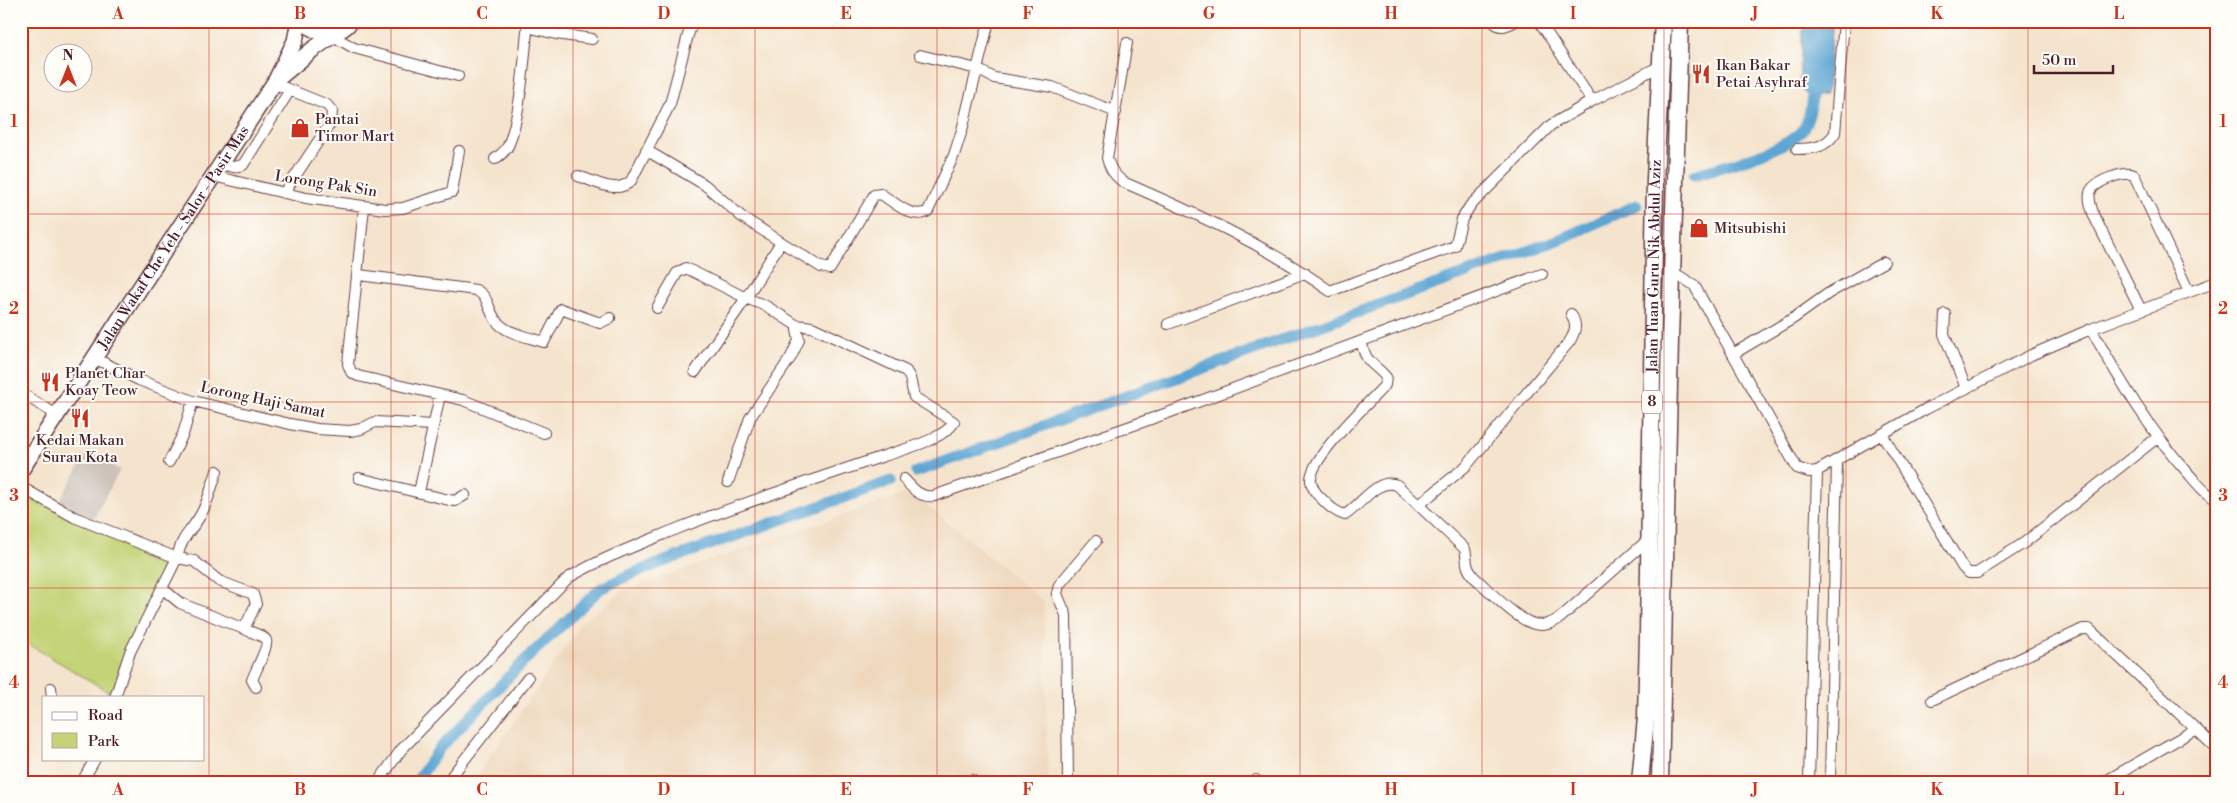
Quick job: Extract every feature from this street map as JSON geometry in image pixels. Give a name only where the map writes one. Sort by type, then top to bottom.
[{"type":"main road","name":"Jalan Wakaf Che Yeh - Salor - Pasir Mas","points":[[21,470],[275,82],[295,41],[299,21]]},
{"type":"main road","points":[[304,21],[312,29],[321,33],[336,33]]},
{"type":"main road","name":"Jalan Wakaf Che Yeh - Salor - Pasir Mas","points":[[275,82],[312,50],[352,21]]},
{"type":"main road","name":"Jalan Tuan Guru Nik Abdul Aziz","points":[[1640,782],[1646,718],[1655,189],[1663,21]]},
{"type":"main road","name":"Jalan Tuan Guru Nik Abdul Aziz","points":[[1660,782],[1680,21]]},
{"type":"street","points":[[578,176],[610,187],[626,186],[631,181],[670,104],[688,35],[694,21]]},
{"type":"street","points":[[646,150],[705,185],[742,217],[821,268],[830,269],[874,196],[881,194],[914,214],[924,214],[928,211],[957,147],[989,21]]},
{"type":"street","points":[[1493,21],[1497,26],[1502,27],[1516,21]]},
{"type":"street","points":[[1539,21],[1592,101]]},
{"type":"street","points":[[1798,149],[1824,146],[1835,132],[1844,21]]},
{"type":"street","points":[[496,159],[504,152],[510,142],[516,115],[528,24],[556,34],[592,39]]},
{"type":"street","points":[[336,33],[354,48],[458,76]]},
{"type":"street","points":[[1127,43],[1108,158],[1109,167],[1115,176],[1123,182],[1211,220],[1306,273],[1330,291],[1455,246],[1462,219],[1470,206],[1551,125],[1592,101],[1662,65]]},
{"type":"street","points":[[920,55],[977,69],[994,78],[1052,88],[1116,112]]},
{"type":"street","points":[[275,82],[327,105],[330,107],[332,118],[284,193]]},
{"type":"street","points":[[217,170],[242,165],[290,90]]},
{"type":"street","name":"Lorong Pak Sin","points":[[217,170],[284,193],[364,207],[403,208],[450,194],[459,151]]},
{"type":"street","points":[[2141,310],[2094,216],[2090,201],[2092,188],[2096,184],[2126,173],[2134,175],[2189,292]]},
{"type":"street","points":[[364,207],[348,364],[351,372],[358,376],[463,400],[544,433]]},
{"type":"street","points":[[695,372],[746,298],[781,242]]},
{"type":"street","points":[[1733,354],[1794,318],[1830,293],[1884,262]]},
{"type":"street","points":[[378,782],[401,750],[568,578],[599,560],[746,502],[942,435],[950,430],[954,422],[914,397],[910,378],[906,371],[812,327],[796,325],[766,306],[686,268],[677,273],[657,308]]},
{"type":"street","points":[[1672,272],[1694,285],[1797,468],[1809,472],[1817,471],[1966,388],[2031,355],[2091,329],[2216,282]]},
{"type":"street","points":[[1168,324],[1306,273]]},
{"type":"street","points":[[904,480],[915,491],[926,497],[934,496],[1176,410],[1542,274]]},
{"type":"street","points":[[358,275],[476,290],[484,295],[495,319],[501,326],[544,342],[561,309],[600,323],[610,318]]},
{"type":"street","points":[[1419,505],[1466,466],[1570,341],[1576,331],[1571,314]]},
{"type":"street","points":[[1946,314],[1944,334],[1966,388]]},
{"type":"street","points":[[728,482],[750,418],[791,357],[799,340],[796,325]]},
{"type":"street","points":[[2091,329],[2122,383],[2158,437],[2193,480],[2211,497],[2216,499]]},
{"type":"street","points":[[1361,341],[1365,357],[1370,364],[1386,377],[1385,385],[1324,452],[1312,472],[1313,489],[1336,512],[1345,516],[1379,485],[1385,483],[1397,485],[1465,548],[1465,562],[1468,570],[1474,577],[1523,619],[1542,625],[1560,618],[1650,538]]},
{"type":"street","name":"Lorong Haji Samat","points":[[94,358],[139,380],[193,401],[317,429],[356,430],[375,422],[432,425]]},
{"type":"street","points":[[21,393],[57,415]]},
{"type":"street","points":[[419,492],[440,395]]},
{"type":"street","points":[[168,462],[182,434],[193,401]]},
{"type":"street","points":[[1882,434],[1964,568],[1969,573],[1977,573],[2024,543],[2158,437]]},
{"type":"street","points":[[1830,782],[1837,460]]},
{"type":"street","points":[[115,696],[130,652],[178,558],[181,540],[200,516],[206,504],[217,470]]},
{"type":"street","points":[[1809,782],[1817,471]]},
{"type":"street","points":[[359,478],[455,501],[465,495]]},
{"type":"street","points":[[21,487],[74,517],[178,558],[194,561],[219,581],[253,594],[256,604],[244,629]]},
{"type":"street","points":[[1068,782],[1066,615],[1057,594],[1059,584],[1096,541]]},
{"type":"street","points":[[163,589],[180,603],[265,638],[266,646],[252,680],[256,688]]},
{"type":"street","points":[[1932,700],[2086,629],[2092,631],[2216,748]]},
{"type":"street","points":[[447,782],[528,678]]},
{"type":"street","points":[[2104,782],[2196,729]]},
{"type":"street","points":[[82,782],[94,760]]},
{"type":"shaded area","points":[[88,452],[120,470],[93,519],[58,503]]},
{"type":"shaded area","points":[[911,492],[1044,602],[1048,782],[473,782],[582,622],[624,590]]},
{"type":"green space","points":[[26,490],[165,557],[168,562],[165,573],[112,694],[25,642],[21,646],[21,497]]},
{"type":"water","points":[[1803,21],[1833,21],[1827,91],[1825,95],[1809,95],[1803,91],[1799,83]]},
{"type":"waterway","points":[[1694,175],[1752,157],[1794,138],[1802,130],[1806,122],[1812,96]]},
{"type":"waterway","points":[[916,472],[1558,240],[1637,205]]},
{"type":"waterway","points":[[416,782],[439,749],[523,662],[600,589],[629,575],[684,554],[891,481]]},
{"type":"place","name":"Ikan Bakar Petai Asyhraf","points":[[1701,74]]},
{"type":"place","name":"Pantai Timor Mart","points":[[300,128]]},
{"type":"place","name":"Mitsubishi","points":[[1699,228]]},
{"type":"place","name":"Planet Char Koay Teow","points":[[50,382]]},
{"type":"place","name":"Kedai Makan Surau Kota","points":[[80,418]]}]
